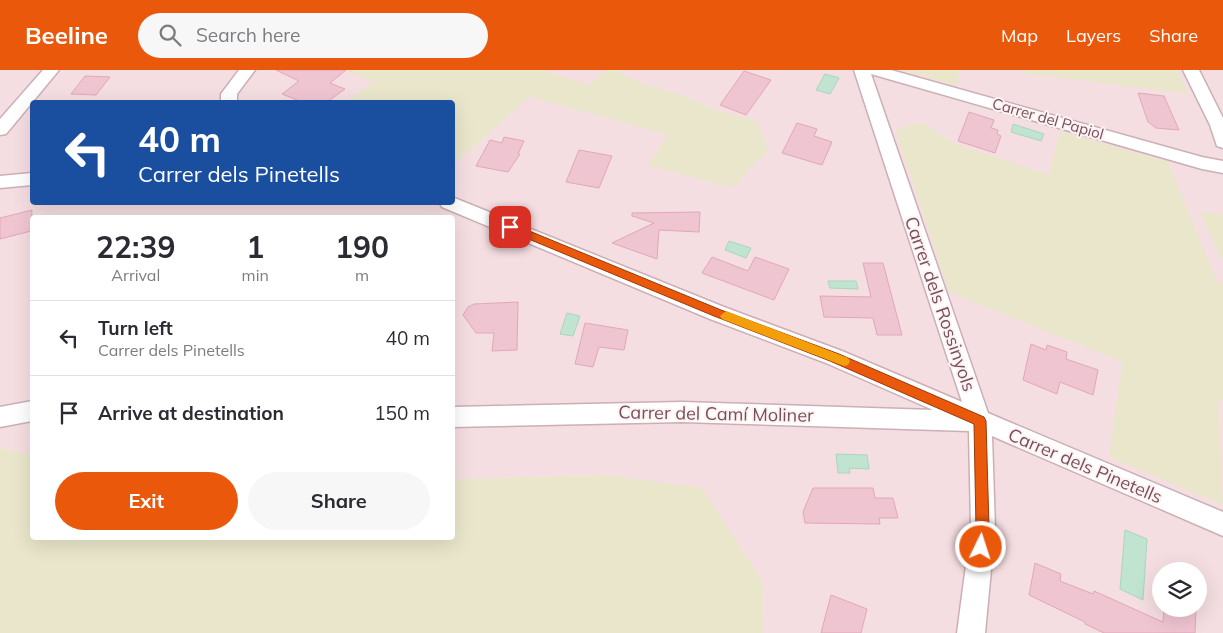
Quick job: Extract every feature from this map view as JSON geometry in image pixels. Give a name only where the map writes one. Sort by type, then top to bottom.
[{"type":"street","points":[[0,130],[51,70]]},
{"type":"street","points":[[229,100],[229,94],[247,70]]},
{"type":"street","name":"Carrer dels Rossinyols","points":[[862,70],[980,421],[982,528],[971,633]]},
{"type":"street","name":"Carrer del Papiol","points":[[874,70],[1202,163],[1223,166]]},
{"type":"street","points":[[1191,70],[1218,125],[1223,142]]},
{"type":"street","points":[[0,182],[30,179]]},
{"type":"street","name":"Carrer dels Pinetells","points":[[455,205],[718,313],[834,357],[1223,524]]},
{"type":"street","points":[[0,417],[30,411]]},
{"type":"street","name":"Carrer del Camí Moliner","points":[[455,417],[682,412],[980,421]]},
{"type":"shaded area","points":[[0,70],[1223,70],[1223,633],[764,633],[763,582],[606,475],[455,479],[455,215],[30,215],[30,455],[0,448]]},
{"type":"shaded area","points":[[344,70],[542,70],[588,85],[606,70],[616,70],[638,82],[685,96],[713,109],[757,121],[768,150],[732,188],[648,165],[668,135],[530,97],[455,163],[455,100],[349,100],[373,81]]},
{"type":"shaded area","points":[[903,70],[959,70],[958,86]]},
{"type":"shaded area","points":[[1023,70],[1177,70],[1188,94],[1023,73]]},
{"type":"shaded area","points":[[825,74],[839,78],[830,94],[816,90]]},
{"type":"shaded area","points":[[921,122],[956,144],[1049,175],[1060,131],[1168,162],[1217,282],[1223,283],[1223,399],[1218,402],[1223,505],[1109,457],[1122,362],[949,292],[895,130]]},
{"type":"shaded area","points":[[1013,124],[1044,134],[1041,141],[1011,132]]},
{"type":"shaded area","points":[[1200,212],[1223,214],[1223,262]]},
{"type":"shaded area","points":[[729,241],[751,248],[746,258],[725,250]]},
{"type":"shaded area","points":[[828,281],[856,281],[858,289],[830,288]]},
{"type":"shaded area","points":[[567,313],[580,316],[573,336],[560,334]]},
{"type":"shaded area","points":[[0,448],[30,455],[30,540],[455,540],[455,479],[606,475],[702,488],[763,582],[764,633],[0,633]]},
{"type":"shaded area","points":[[836,454],[867,455],[869,469],[849,468],[850,473],[838,473]]},
{"type":"shaded area","points":[[1125,530],[1147,539],[1143,600],[1120,589]]},
{"type":"building","points":[[276,70],[346,70],[330,83],[345,89],[330,100],[297,100],[282,94],[299,81]]},
{"type":"building","points":[[744,71],[771,80],[746,115],[720,105]]},
{"type":"building","points":[[85,76],[110,77],[96,95],[71,94]]},
{"type":"building","points":[[1138,93],[1164,96],[1179,130],[1156,128],[1148,122]]},
{"type":"building","points":[[969,112],[994,120],[991,128],[998,130],[997,134],[1001,136],[995,153],[958,141]]},
{"type":"building","points":[[797,123],[817,129],[814,136],[832,142],[822,165],[782,153]]},
{"type":"building","points":[[504,137],[524,141],[518,154],[520,154],[508,172],[476,166],[490,140],[502,143]]},
{"type":"building","points":[[579,150],[612,156],[599,188],[566,182]]},
{"type":"building","points":[[32,210],[32,215],[30,215],[30,231],[0,239],[0,218]]},
{"type":"building","points":[[700,212],[699,232],[659,230],[657,259],[612,243],[654,223],[632,216],[632,213]]},
{"type":"building","points":[[712,257],[748,271],[755,257],[789,269],[774,300],[702,273]]},
{"type":"building","points":[[863,263],[883,263],[902,335],[877,335],[873,318],[824,317],[820,296],[871,297]]},
{"type":"building","points":[[518,302],[517,350],[492,351],[494,333],[476,333],[463,315],[468,307],[474,304]]},
{"type":"building","points":[[585,323],[628,330],[624,350],[599,347],[593,367],[575,364]]},
{"type":"building","points":[[1031,344],[1046,350],[1047,345],[1067,352],[1066,359],[1098,370],[1093,395],[1060,382],[1057,394],[1023,380]]},
{"type":"building","points":[[813,488],[873,488],[875,498],[893,498],[898,518],[879,518],[880,524],[805,523],[803,512]]},
{"type":"building","points":[[1035,563],[1061,574],[1060,581],[1093,594],[1094,591],[1163,622],[1163,617],[1196,617],[1195,633],[1104,633],[1029,595]]},
{"type":"building","points":[[831,595],[867,609],[861,633],[821,633]]},
{"type":"slow traffic","points":[[726,316],[844,361]]},
{"type":"route","points":[[510,227],[718,313],[834,357],[980,421],[981,547]]}]
